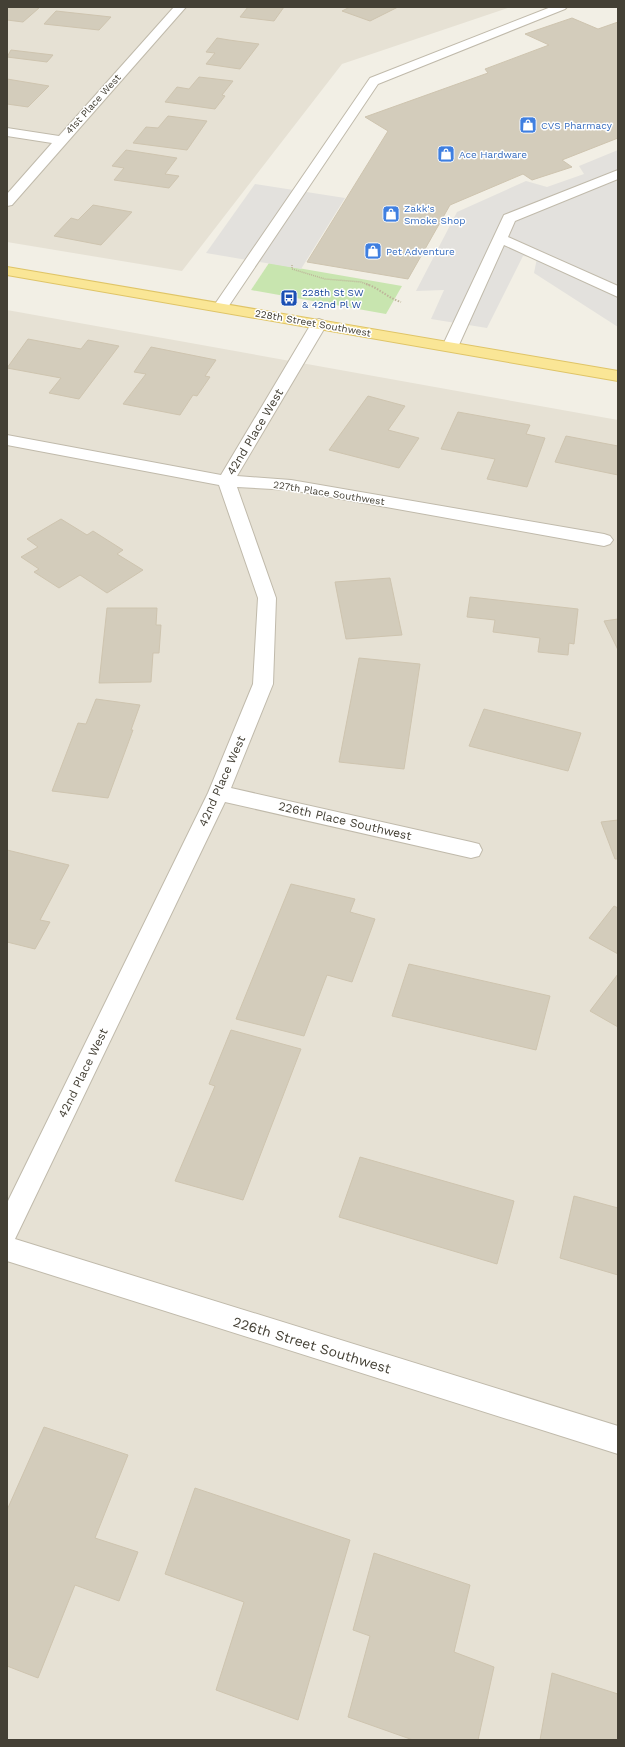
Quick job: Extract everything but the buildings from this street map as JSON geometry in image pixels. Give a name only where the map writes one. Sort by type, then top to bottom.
[{"type":"main road","name":"228th Street Southwest","points":[[7,271],[618,376]]},
{"type":"street","name":"41st Place West","points":[[7,202],[180,7]]},
{"type":"street","points":[[221,307],[374,82],[561,7]]},
{"type":"street","points":[[7,132],[61,140]]},
{"type":"street","points":[[450,347],[509,218],[618,174]]},
{"type":"street","points":[[500,238],[618,292]]},
{"type":"street","name":"42nd Place West","points":[[7,1230],[219,793],[263,684],[267,598],[226,481],[319,324]]},
{"type":"street","name":"227th Place Southwest","points":[[7,440],[226,481],[290,485],[604,540]]},
{"type":"street","name":"226th Place Southwest","points":[[219,793],[471,850]]},
{"type":"street","name":"226th Street Southwest","points":[[7,1249],[618,1440]]},
{"type":"path","points":[[292,265],[292,269],[326,279],[361,282],[375,287],[392,299],[401,302]]},
{"type":"shaded area","points":[[7,7],[511,7],[342,64],[182,271],[7,242]]},
{"type":"shaded area","points":[[618,150],[618,327],[534,273],[537,258],[523,256],[487,328],[431,319],[444,290],[416,291],[457,212],[526,181],[547,187],[584,174],[579,166]]},
{"type":"shaded area","points":[[255,184],[345,198],[301,269],[206,253]]},
{"type":"shaded area","points":[[7,310],[618,420],[618,1740],[7,1740]]},
{"type":"green space","points":[[269,263],[402,286],[386,314],[251,290]]},
{"type":"place","name":"CVS Pharmacy","points":[[528,125]]},
{"type":"place","name":"Ace Hardware","points":[[446,154]]},
{"type":"place","name":"Zakk's Smoke Shop","points":[[391,214]]},
{"type":"place","name":"Pet Adventure","points":[[373,251]]},
{"type":"place","name":"228th St SW & 42nd Pl W","points":[[289,298]]}]
